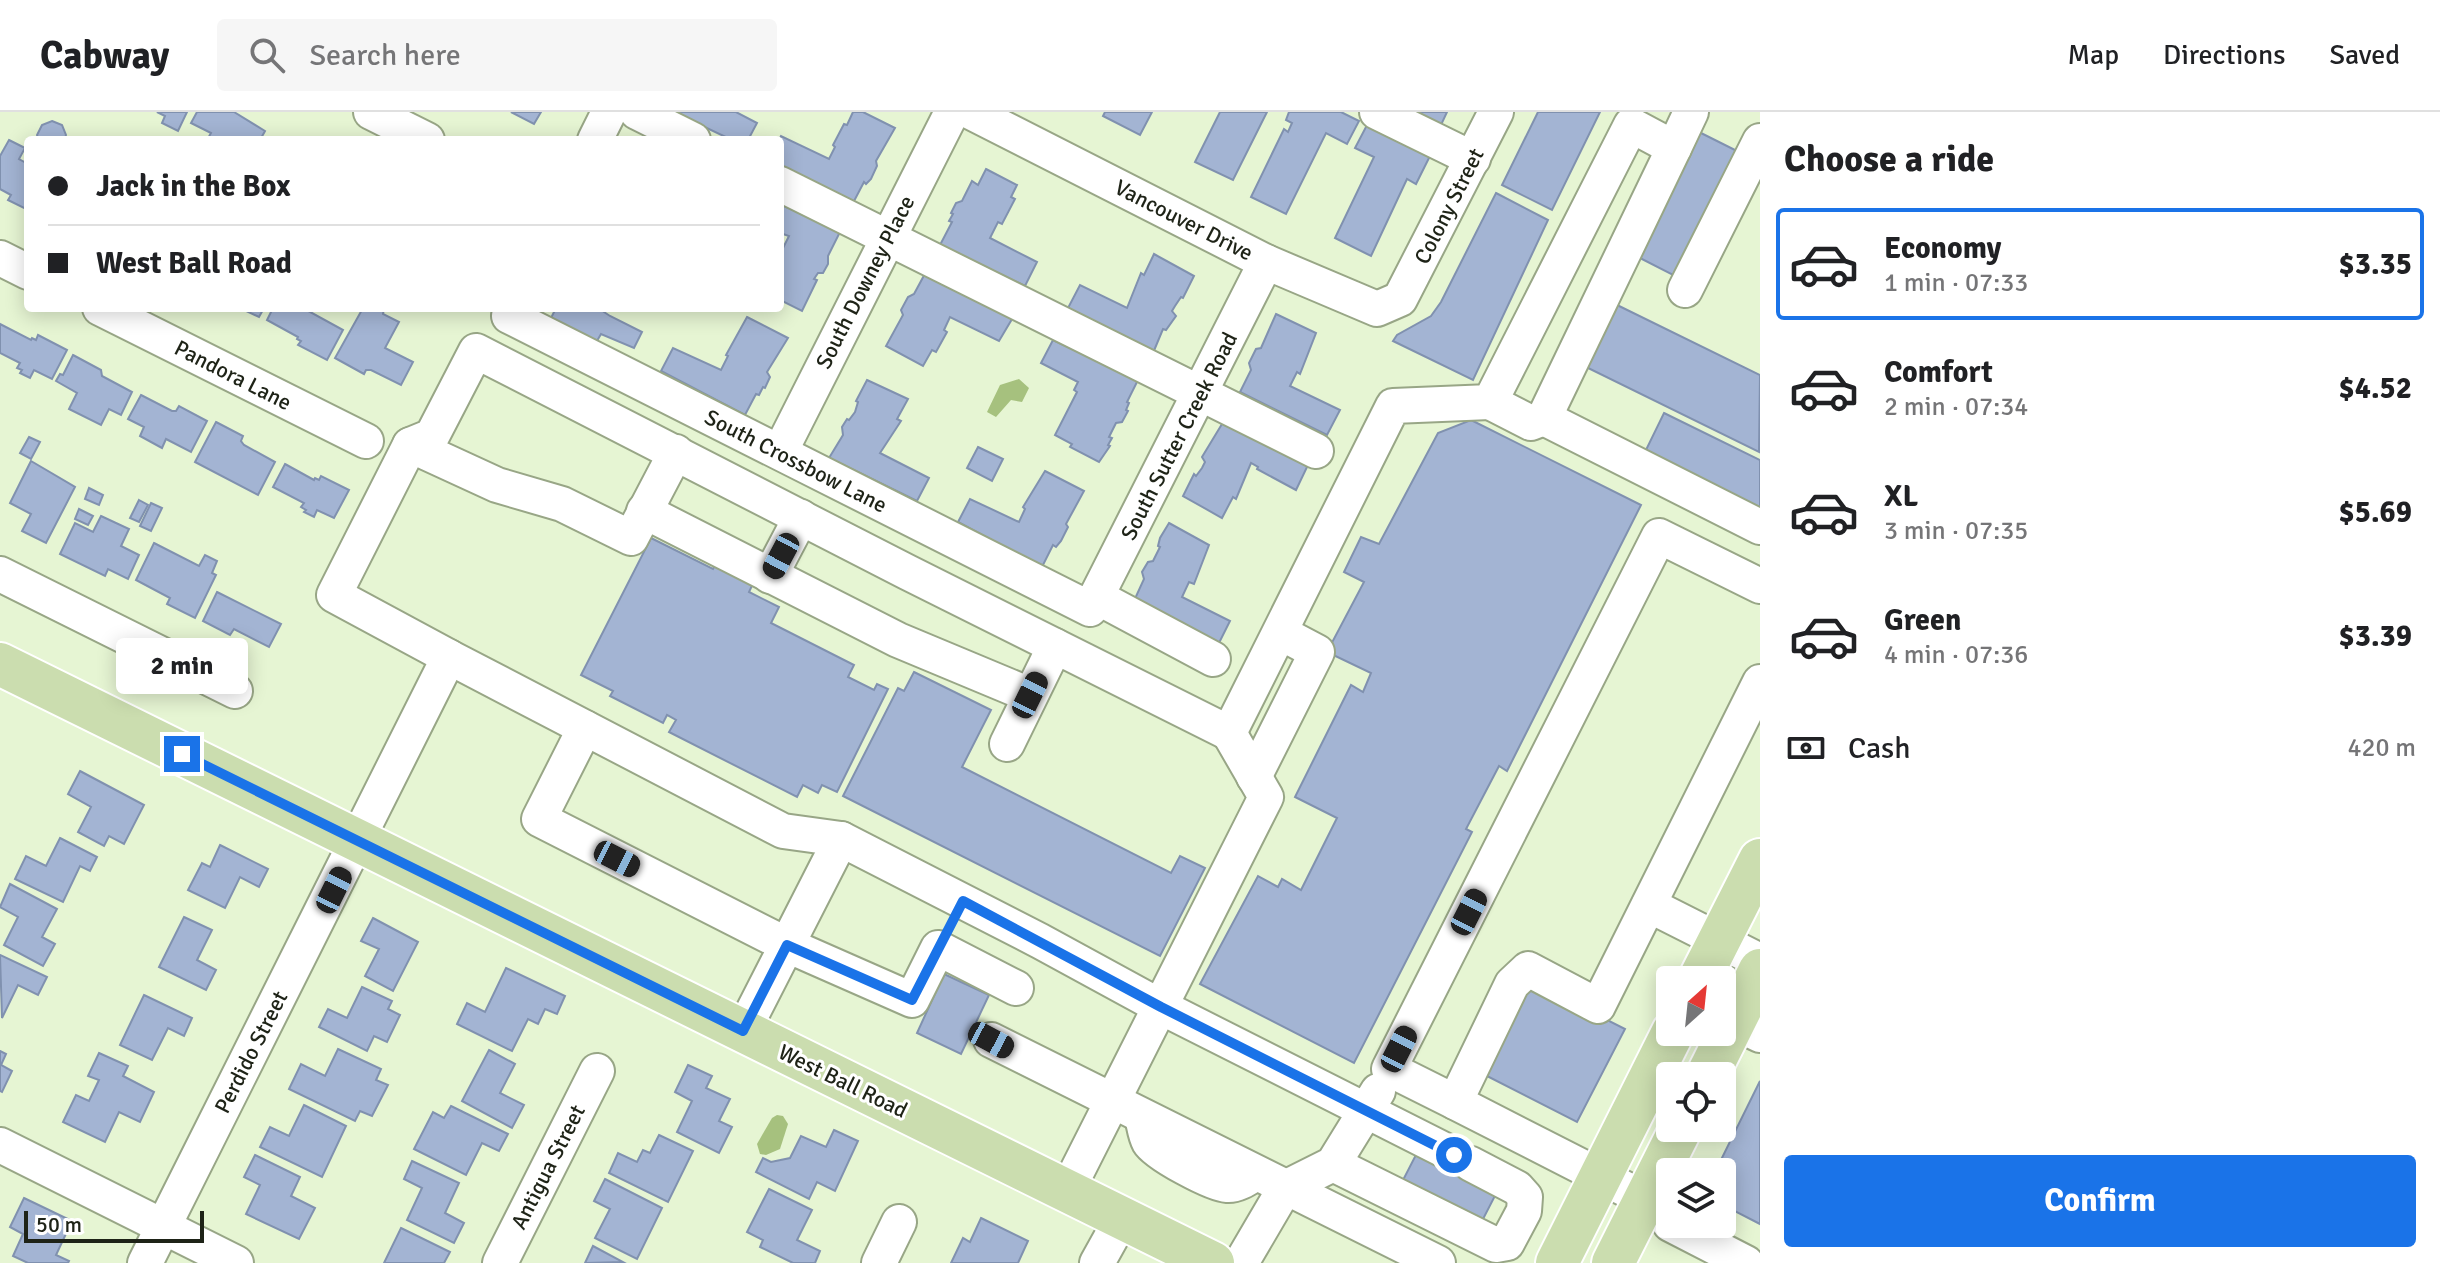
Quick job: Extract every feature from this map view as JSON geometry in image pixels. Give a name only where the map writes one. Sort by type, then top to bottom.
[{"type":"main road","name":"West Ball Road","points":[[0,664],[1122,1218],[1189,1258]]},
{"type":"main road","points":[[1707,963],[1760,860]]},
{"type":"main road","points":[[1715,1062],[1749,998]]},
{"type":"main road","points":[[1557,1263],[1666,1046]]},
{"type":"main road","points":[[1613,1263],[1656,1214]]},
{"type":"street","points":[[371,112],[419,136]]},
{"type":"street","points":[[597,136],[609,112]]},
{"type":"street","points":[[637,112],[685,136]]},
{"type":"street","name":"South Downey Place","points":[[780,452],[952,112]]},
{"type":"street","name":"Vancouver Drive","points":[[971,112],[1266,262],[1377,309],[1400,299]]},
{"type":"street","points":[[1377,112],[1473,159]]},
{"type":"street","name":"Colony Street","points":[[1400,299],[1496,112]]},
{"type":"street","points":[[1229,733],[1393,406],[1490,402],[1531,423],[1544,418],[1691,112]]},
{"type":"street","points":[[1490,402],[1631,125],[1674,148]]},
{"type":"street","points":[[1685,290],[1760,141]]},
{"type":"street","points":[[784,186],[1316,451]]},
{"type":"street","points":[[0,258],[24,270]]},
{"type":"street","name":"South Sutter Creek Road","points":[[1094,603],[1266,262]]},
{"type":"street","name":"Pandora Lane","points":[[108,312],[366,441]]},
{"type":"street","name":"South Crossbow Lane","points":[[510,312],[509,316],[780,452],[1213,659]]},
{"type":"street","points":[[1067,1191],[1127,1109],[1161,1007],[1266,797],[1229,733],[476,351],[432,436],[410,445],[334,595],[783,831],[841,839],[1161,1007],[1368,1110],[1517,1188],[1525,1197],[1524,1211],[1507,1243],[1496,1245],[1333,1164],[1271,1180]]},
{"type":"street","points":[[1544,418],[1760,527]]},
{"type":"street","points":[[410,445],[497,485],[562,504],[631,538],[676,452]]},
{"type":"street","points":[[1333,1164],[1368,1110],[1684,488]]},
{"type":"street","points":[[644,511],[898,640],[1030,695]]},
{"type":"street","points":[[770,576],[801,517]]},
{"type":"street","points":[[1659,536],[1760,586]]},
{"type":"street","points":[[0,574],[235,691]]},
{"type":"street","points":[[1254,777],[1317,652],[1281,633]]},
{"type":"street","points":[[1007,744],[1055,646]]},
{"type":"street","name":"Perdido Street","points":[[145,1263],[449,657]]},
{"type":"street","points":[[1455,1102],[1512,984],[1528,969],[1598,1006],[1760,682]]},
{"type":"street","points":[[585,728],[539,819],[787,945],[912,1000],[963,901]]},
{"type":"street","points":[[743,1031],[841,839]]},
{"type":"street","points":[[1649,905],[1707,963],[1749,998]]},
{"type":"street","points":[[938,948],[1016,988]]},
{"type":"street","points":[[991,1040],[1438,1263]]},
{"type":"street","points":[[1389,1069],[1601,1176],[1656,1214]]},
{"type":"street","name":"Antigua Street","points":[[500,1263],[597,1071]]},
{"type":"street","points":[[0,1145],[236,1263]]},
{"type":"street","points":[[1241,1263],[1271,1180]]},
{"type":"street","points":[[1097,1263],[1122,1218]]},
{"type":"street","points":[[879,1263],[899,1222]]},
{"type":"street","points":[[1688,1238],[1710,1255],[1746,1263]]},
{"type":"shaded area","points":[[1019,379],[1029,388],[1022,402],[1011,400],[996,417],[987,412],[1000,385]]},
{"type":"shaded area","points":[[783,1116],[788,1124],[780,1149],[766,1155],[760,1154],[757,1144],[772,1118]]},
{"type":"building","points":[[157,112],[187,112],[178,131],[162,123],[165,116]]},
{"type":"building","points":[[197,112],[234,112],[265,131],[262,136],[209,136],[211,133],[191,123]]},
{"type":"building","points":[[511,112],[541,112],[534,124]]},
{"type":"building","points":[[673,112],[736,112],[757,123],[750,136],[724,136]]},
{"type":"building","points":[[853,112],[863,112],[895,128],[876,161],[871,179],[866,184],[864,182],[852,205],[784,167],[784,137],[829,159],[844,124],[847,125]]},
{"type":"building","points":[[1105,112],[1152,112],[1140,135],[1103,116]]},
{"type":"building","points":[[1220,112],[1267,112],[1233,180],[1195,162]]},
{"type":"building","points":[[1289,112],[1341,112],[1359,121],[1347,144],[1326,133],[1286,214],[1251,197],[1284,129],[1288,132],[1292,123],[1286,120]]},
{"type":"building","points":[[1414,112],[1447,112],[1441,125]]},
{"type":"building","points":[[1538,112],[1600,112],[1552,210],[1502,185]]},
{"type":"building","points":[[52,121],[62,125],[66,136],[37,136],[42,125]]},
{"type":"building","points":[[1367,125],[1430,156],[1416,184],[1407,179],[1371,256],[1335,238],[1374,157],[1355,148]]},
{"type":"building","points":[[1697,131],[1737,151],[1675,276],[1636,256]]},
{"type":"building","points":[[9,140],[24,148],[19,159],[24,162],[24,208],[8,200],[11,195],[0,189],[0,156]]},
{"type":"building","points":[[986,169],[1017,185],[1011,197],[1015,199],[1002,224],[998,222],[990,238],[1037,262],[1025,286],[940,245],[952,222],[949,221],[956,203],[962,201],[972,181],[978,185]]},
{"type":"building","points":[[1496,193],[1548,220],[1473,380],[1393,341],[1397,335],[1431,316],[1441,302]]},
{"type":"building","points":[[784,206],[840,232],[828,256],[828,264],[823,273],[818,273],[814,279],[817,280],[802,311],[784,302],[784,246],[789,236],[784,234]]},
{"type":"building","points":[[1154,254],[1194,276],[1172,311],[1176,316],[1166,330],[1163,329],[1153,353],[1068,308],[1080,285],[1127,308],[1141,273],[1144,275]]},
{"type":"building","points":[[927,270],[1012,319],[999,341],[950,317],[944,330],[947,332],[936,352],[932,350],[923,366],[886,346],[903,315],[901,310],[908,297],[914,294]]},
{"type":"building","points":[[1615,304],[1760,375],[1759,452],[1584,366]]},
{"type":"building","points":[[271,312],[310,312],[343,330],[327,360],[298,345],[301,341],[298,337],[267,320]]},
{"type":"building","points":[[361,312],[383,312],[399,322],[385,348],[413,362],[401,385],[371,370],[366,370],[364,374],[335,358]]},
{"type":"building","points":[[554,312],[604,312],[642,332],[634,348],[601,334],[597,341],[551,318]]},
{"type":"building","points":[[1276,314],[1316,333],[1300,374],[1297,372],[1290,386],[1340,410],[1327,435],[1240,392],[1251,370],[1249,363],[1256,349],[1261,348]]},
{"type":"building","points":[[747,317],[788,338],[767,372],[770,377],[765,388],[759,395],[756,394],[745,415],[661,371],[673,348],[721,370]]},
{"type":"building","points":[[0,324],[31,340],[36,340],[38,335],[67,350],[52,379],[34,370],[30,378],[20,373],[22,370],[17,368],[20,363],[0,353]]},
{"type":"building","points":[[1053,340],[1138,380],[1127,402],[1128,411],[1122,422],[1116,423],[1109,437],[1112,438],[1110,446],[1099,462],[1055,435],[1077,392],[1074,390],[1078,382],[1041,363]]},
{"type":"building","points":[[73,355],[132,392],[121,415],[109,409],[101,425],[69,409],[77,393],[56,381],[60,374],[63,375]]},
{"type":"building","points":[[867,380],[908,399],[897,419],[901,421],[880,453],[929,478],[917,501],[829,458],[843,435],[842,427],[855,412],[856,401]]},
{"type":"building","points":[[141,395],[172,411],[179,406],[207,421],[191,452],[166,439],[162,448],[140,436],[144,427],[128,419]]},
{"type":"building","points":[[1664,413],[1760,460],[1760,511],[1644,454]]},
{"type":"building","points":[[1225,419],[1308,465],[1296,490],[1251,463],[1236,499],[1233,497],[1222,518],[1183,496],[1194,474],[1196,476],[1202,468],[1205,462],[1202,457]]},
{"type":"building","points":[[1471,420],[1641,505],[1507,771],[1499,766],[1466,829],[1472,832],[1354,1063],[1200,984],[1258,876],[1278,887],[1282,879],[1301,890],[1337,818],[1295,797],[1351,685],[1363,692],[1371,673],[1327,652],[1364,582],[1344,572],[1361,537],[1379,544],[1438,433]]},
{"type":"building","points":[[216,422],[243,436],[241,441],[244,445],[275,462],[258,495],[195,462]]},
{"type":"building","points":[[29,437],[40,442],[31,459],[20,453]]},
{"type":"building","points":[[978,447],[1003,459],[992,481],[967,468]]},
{"type":"building","points":[[31,461],[75,487],[46,543],[22,531],[31,514],[10,503]]},
{"type":"building","points":[[285,464],[314,480],[319,480],[321,476],[349,490],[334,518],[317,510],[314,517],[304,512],[306,510],[301,507],[304,503],[273,487]]},
{"type":"building","points":[[1045,471],[1084,491],[1066,524],[1068,527],[1061,541],[1056,547],[1053,545],[1042,567],[958,522],[970,499],[1019,522],[1025,509],[1023,507]]},
{"type":"building","points":[[89,488],[103,495],[99,505],[85,499]]},
{"type":"building","points":[[139,500],[148,505],[139,522],[130,518]]},
{"type":"building","points":[[151,503],[162,508],[151,531],[140,526]]},
{"type":"building","points":[[79,509],[93,516],[88,525],[75,519]]},
{"type":"building","points":[[101,516],[129,529],[121,546],[139,555],[128,579],[108,569],[105,576],[60,554],[75,523],[93,532]]},
{"type":"building","points":[[1169,523],[1209,545],[1194,584],[1189,582],[1182,597],[1230,621],[1218,645],[1133,603],[1144,579],[1142,572],[1148,562],[1153,561],[1160,547],[1160,538]]},
{"type":"building","points":[[651,538],[713,569],[720,556],[757,575],[749,592],[779,607],[771,623],[854,665],[848,677],[874,690],[877,684],[888,689],[837,792],[822,785],[818,793],[803,785],[797,797],[669,732],[676,720],[667,715],[663,723],[610,696],[613,691],[581,675]]},
{"type":"building","points":[[154,543],[199,566],[205,555],[217,561],[212,573],[216,575],[195,618],[167,604],[170,598],[136,580]]},
{"type":"building","points":[[217,592],[281,624],[269,647],[234,629],[230,635],[203,621]]},
{"type":"building","points":[[914,672],[991,710],[962,767],[1171,873],[1180,856],[1205,868],[1160,956],[843,796],[898,688],[904,691]]},
{"type":"building","points":[[80,771],[144,805],[124,844],[109,836],[104,846],[78,832],[91,807],[68,794]]},
{"type":"building","points":[[60,838],[97,857],[90,871],[80,866],[63,902],[15,879],[26,856],[46,866]]},
{"type":"building","points":[[220,845],[268,869],[259,887],[240,877],[225,908],[188,890],[202,863],[210,867]]},
{"type":"building","points":[[10,884],[57,909],[42,937],[55,944],[43,966],[4,945],[18,917],[0,907]]},
{"type":"building","points":[[184,917],[212,930],[197,960],[216,970],[206,990],[159,967]]},
{"type":"building","points":[[373,918],[418,942],[393,991],[365,976],[379,949],[361,941]]},
{"type":"building","points":[[0,955],[47,977],[38,995],[18,985],[2,1018]]},
{"type":"building","points":[[506,968],[565,996],[557,1014],[545,1009],[538,1024],[528,1019],[512,1051],[457,1024],[467,1003],[485,1012]]},
{"type":"building","points":[[944,974],[989,995],[961,1054],[917,1033]]},
{"type":"building","points":[[1532,982],[1625,1029],[1577,1122],[1485,1075]]},
{"type":"building","points":[[362,987],[392,1001],[388,1009],[400,1015],[387,1042],[374,1036],[367,1051],[319,1027],[328,1009],[347,1018]]},
{"type":"building","points":[[144,995],[192,1018],[184,1036],[168,1028],[152,1060],[120,1045]]},
{"type":"building","points":[[338,1049],[381,1069],[376,1080],[388,1085],[372,1116],[360,1111],[355,1121],[289,1089],[301,1064],[325,1076]]},
{"type":"building","points":[[489,1050],[515,1064],[500,1093],[524,1105],[512,1128],[462,1101]]},
{"type":"building","points":[[0,1051],[6,1054],[1,1065],[12,1071],[2,1092],[0,1091]]},
{"type":"building","points":[[99,1053],[128,1066],[123,1076],[154,1092],[140,1122],[119,1112],[105,1142],[63,1122],[76,1095],[89,1101],[99,1080],[88,1076]]},
{"type":"building","points":[[688,1065],[712,1076],[706,1088],[730,1099],[719,1121],[732,1127],[719,1153],[677,1132],[692,1101],[675,1092]]},
{"type":"building","points":[[1760,1081],[1760,1224],[1736,1212],[1736,1158],[1722,1158],[1730,1142],[1736,1142],[1736,1130]]},
{"type":"building","points":[[304,1105],[346,1126],[322,1177],[260,1147],[270,1127],[289,1136]]},
{"type":"building","points":[[451,1106],[508,1134],[499,1151],[482,1143],[466,1175],[414,1149],[433,1112],[444,1118]]},
{"type":"building","points":[[834,1130],[858,1141],[835,1191],[817,1182],[809,1199],[756,1172],[763,1158],[771,1162],[790,1158],[801,1136],[826,1147]]},
{"type":"building","points":[[659,1135],[693,1151],[668,1202],[609,1173],[618,1153],[637,1162],[643,1150],[650,1153]]},
{"type":"building","points":[[1420,1147],[1499,1188],[1481,1223],[1402,1182]]},
{"type":"building","points":[[255,1155],[300,1177],[291,1196],[315,1208],[299,1239],[246,1214],[260,1185],[244,1177]]},
{"type":"building","points":[[412,1161],[459,1183],[445,1213],[464,1223],[454,1243],[407,1220],[422,1188],[404,1179]]},
{"type":"building","points":[[605,1179],[662,1208],[637,1259],[595,1238],[610,1209],[594,1201]]},
{"type":"building","points":[[769,1189],[812,1210],[797,1240],[820,1251],[815,1263],[793,1263],[760,1247],[763,1240],[747,1232]]},
{"type":"building","points":[[24,1198],[72,1221],[56,1255],[68,1263],[28,1263],[13,1256],[23,1234],[10,1227]]},
{"type":"building","points":[[981,1218],[1028,1241],[1018,1263],[951,1263],[963,1238],[970,1242]]},
{"type":"building","points":[[401,1228],[450,1252],[444,1263],[384,1263]]},
{"type":"building","points":[[593,1246],[623,1262],[585,1263]]},
{"type":"route","points":[[182,754],[743,1031],[787,945],[912,1000],[963,901],[1161,1007],[1454,1155]]}]
